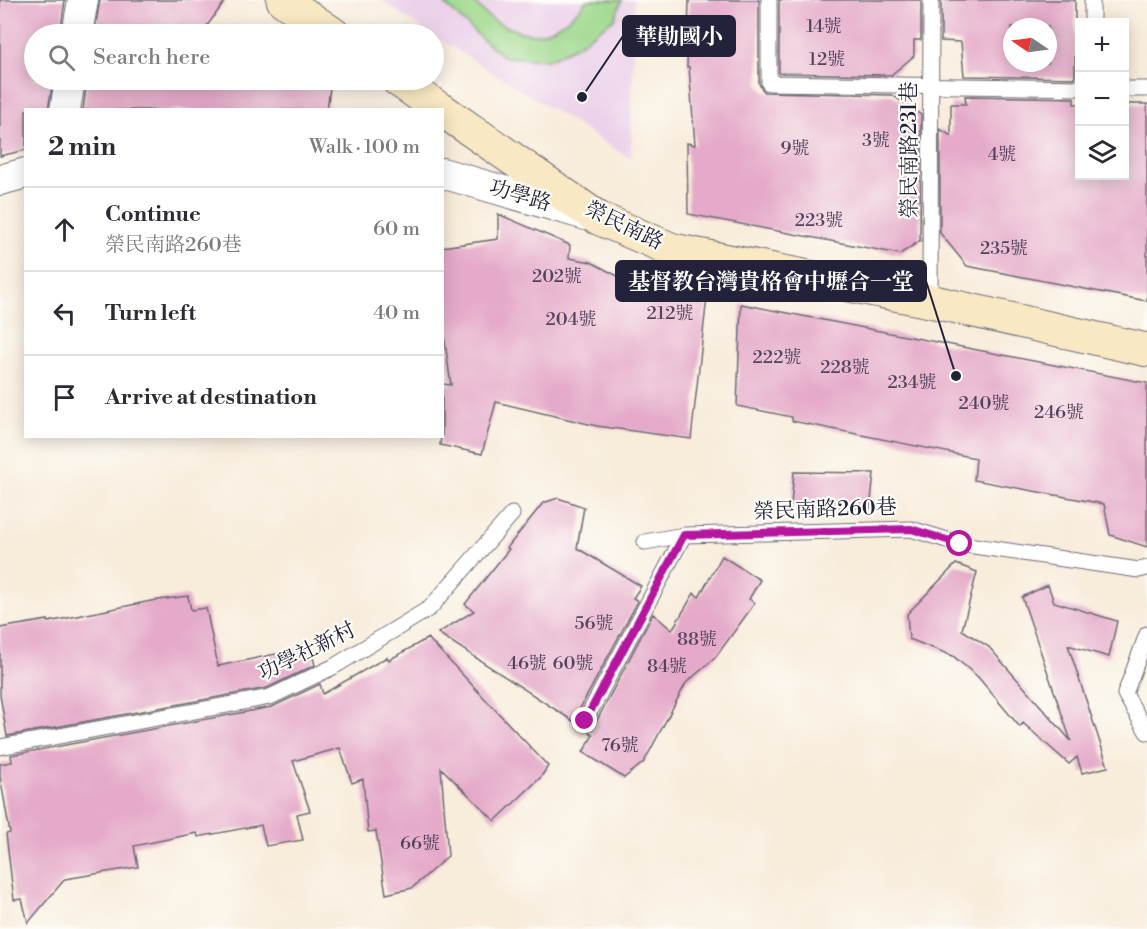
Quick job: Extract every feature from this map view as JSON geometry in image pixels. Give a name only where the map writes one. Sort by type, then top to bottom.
[{"type":"street","points":[[78,24],[82,0]]},
{"type":"street","points":[[283,0],[318,24]]},
{"type":"street","points":[[65,108],[68,90]]},
{"type":"street","name":"榮民南路","points":[[413,90],[439,108]]},
{"type":"street","name":"榮民南路","points":[[444,111],[598,219],[673,250],[930,301],[1147,350]]},
{"type":"street","points":[[0,180],[24,174]]},
{"type":"street","name":"功學路","points":[[444,174],[598,219]]},
{"type":"lane","points":[[769,0],[769,83],[1075,88]]},
{"type":"lane","name":"榮民南路231巷","points":[[930,301],[931,0]]},
{"type":"lane","points":[[1092,0],[1092,18]]},
{"type":"lane","points":[[1129,89],[1147,89]]},
{"type":"lane","name":"功學社新村","points":[[0,747],[270,697],[333,667],[430,608],[512,514]]},
{"type":"lane","name":"榮民南路260巷","points":[[645,542],[684,535],[911,529],[960,544],[1139,570],[1147,568]]},
{"type":"lane","points":[[585,721],[684,535]]},
{"type":"lane","points":[[1147,634],[1125,694],[1147,732]]},
{"type":"shaded area","points":[[382,0],[634,0],[631,159],[444,42],[444,24],[416,24]]},
{"type":"green space","points":[[444,0],[473,0],[496,22],[533,34],[548,31],[563,23],[587,0],[622,0],[615,18],[578,45],[548,60],[504,57],[446,5]]},
{"type":"building","points":[[0,0],[65,0],[61,24],[24,24],[24,90],[51,90],[48,108],[24,108],[24,150],[0,156]]},
{"type":"building","points":[[100,0],[226,0],[208,24],[96,24]]},
{"type":"building","points":[[689,0],[759,0],[759,83],[765,92],[892,95],[921,115],[920,241],[900,254],[688,214],[687,143],[695,145],[689,67],[687,67]]},
{"type":"building","points":[[779,0],[921,0],[921,40],[914,40],[914,56],[891,75],[779,73]]},
{"type":"building","points":[[941,0],[1075,0],[1075,78],[964,76],[961,42],[941,41]]},
{"type":"building","points":[[86,90],[330,90],[327,108],[83,108]]},
{"type":"building","points":[[965,96],[1074,98],[1075,180],[1129,180],[1129,104],[1147,104],[1147,301],[967,266],[940,233],[940,129],[951,136],[951,104],[966,104]]},
{"type":"building","points":[[498,214],[570,245],[569,258],[591,262],[629,282],[707,297],[691,439],[597,426],[496,402],[482,454],[440,445],[441,438],[444,438],[444,384],[451,385],[444,335],[444,247],[498,239]]},
{"type":"building","points":[[741,304],[1147,383],[1147,547],[1110,535],[1104,504],[974,480],[976,458],[792,421],[792,417],[737,406]]},
{"type":"building","points":[[794,472],[874,473],[870,509],[791,505]]},
{"type":"building","points":[[558,498],[584,507],[577,548],[641,586],[633,598],[638,601],[576,716],[576,723],[438,633],[474,611],[465,604],[543,503]]},
{"type":"building","points":[[722,556],[760,580],[749,599],[755,603],[715,658],[686,683],[644,762],[624,778],[583,752],[593,735],[587,730],[594,726],[653,614],[672,630],[694,593],[699,597]]},
{"type":"building","points":[[956,564],[977,572],[962,630],[989,647],[1071,741],[1022,597],[1048,585],[1054,602],[1117,621],[1109,657],[1068,645],[1108,767],[1082,773],[1077,757],[1069,764],[1023,723],[1020,727],[978,677],[953,656],[909,639],[907,614]]},
{"type":"building","points":[[188,596],[191,610],[206,608],[218,666],[310,647],[315,665],[267,688],[7,736],[0,695],[0,628],[48,620],[48,622],[151,601]]},
{"type":"building","points":[[428,638],[548,766],[541,777],[495,821],[441,768],[448,856],[412,888],[386,894],[376,831],[368,832],[363,779],[352,783],[340,748],[293,761],[310,811],[297,814],[303,840],[266,846],[261,825],[198,837],[197,833],[134,846],[138,867],[65,879],[28,923],[22,899],[14,900],[6,834],[10,833],[0,776],[0,764],[12,762],[11,755],[272,707],[320,684],[323,694],[387,657],[389,660]]},
{"type":"place","name":"華勛國小","points":[[582,97]]},
{"type":"place","name":"基督教台灣貴格會中壢合一堂","points":[[956,376]]},
{"type":"route","points":[[585,721],[684,535],[911,529],[960,544]]}]
